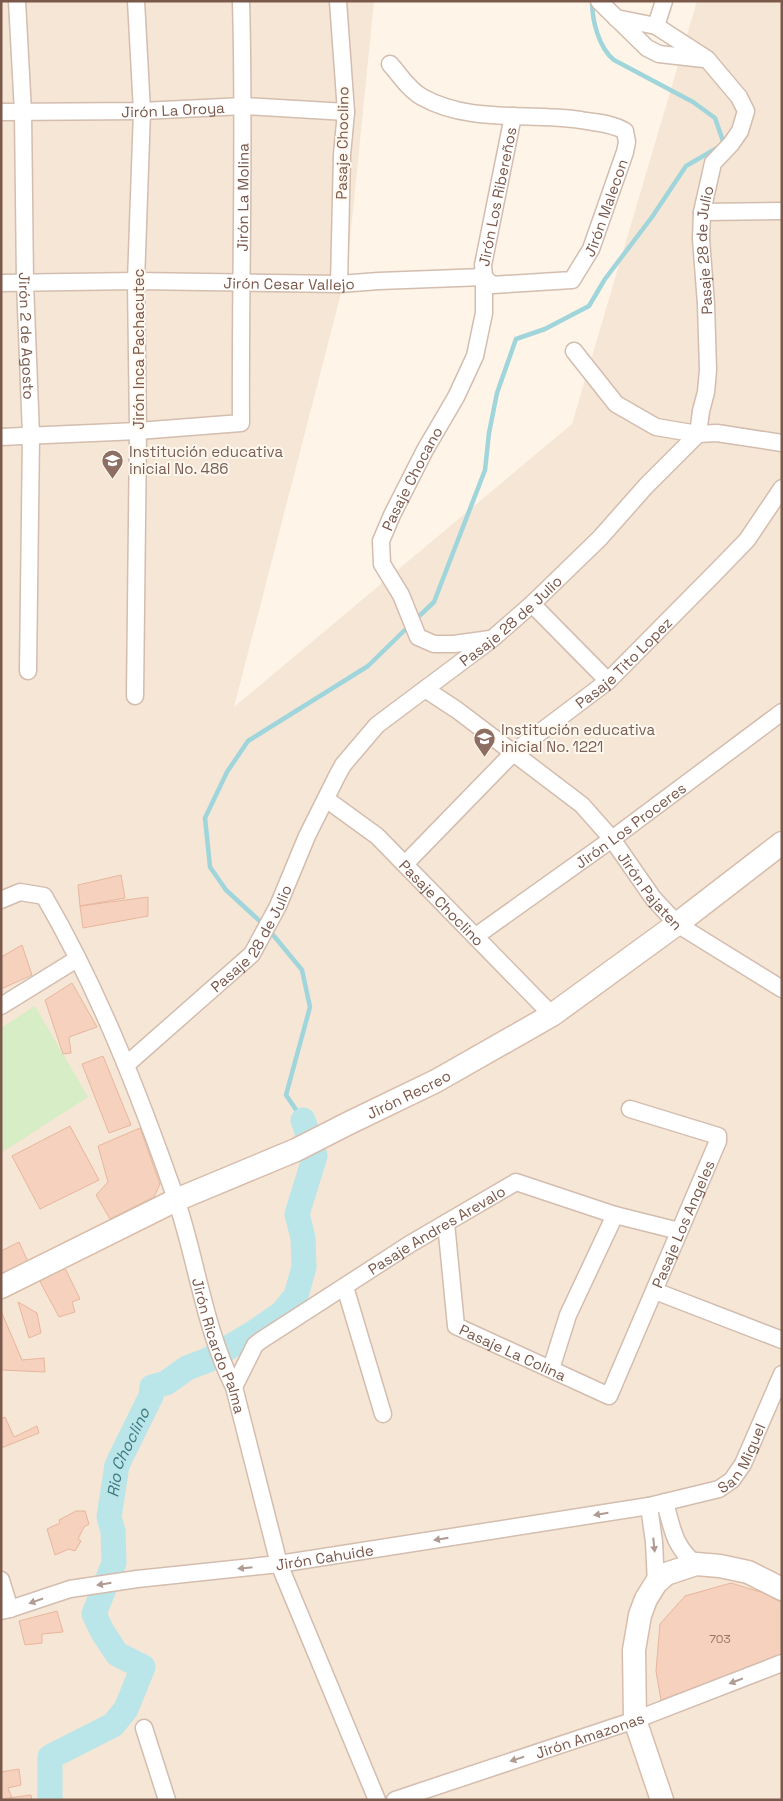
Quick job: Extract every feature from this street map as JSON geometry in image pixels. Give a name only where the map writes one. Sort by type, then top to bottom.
[{"type":"main road","name":"Jirón Recreo","points":[[1,1287],[176,1200],[296,1150],[436,1081],[552,1015],[677,924],[782,843]]},
{"type":"main road","points":[[662,1800],[635,1720],[634,1650],[640,1615],[646,1599],[656,1583],[666,1574],[696,1564],[720,1566],[748,1572],[782,1589]]},
{"type":"street","name":"Jirón 2 de Agosto","points":[[17,1],[23,112],[25,283],[31,435],[28,671]]},
{"type":"street","name":"Jirón Inca Pachacutec","points":[[135,696],[138,431],[136,281],[142,111],[136,1]]},
{"type":"street","name":"Jirón La Molina","points":[[138,431],[241,423],[240,283],[244,106],[241,1]]},
{"type":"street","name":"Pasaje Choclino","points":[[338,1],[346,112],[342,155],[338,284]]},
{"type":"street","points":[[599,1],[647,48],[659,54],[706,59]]},
{"type":"street","points":[[656,26],[664,1]]},
{"type":"street","points":[[616,18],[656,26],[706,59]]},
{"type":"street","name":"Pasaje 28 de Julio","points":[[126,1065],[252,954],[278,906],[307,836],[343,766],[367,736],[377,725],[492,639],[532,604],[600,538],[646,486],[698,434],[700,411],[706,392],[708,370],[706,304],[701,239],[702,212],[713,162],[740,131],[746,111],[739,97],[706,59]]},
{"type":"street","points":[[390,64],[421,97],[458,112],[513,116]]},
{"type":"street","name":"Jirón La Oroya","points":[[1,112],[142,111],[244,106],[346,112]]},
{"type":"street","name":"Jirón Malecon","points":[[513,116],[559,117],[616,126],[625,131],[627,142],[625,152],[591,249],[572,280]]},
{"type":"street","name":"Jirón Los Ribereños","points":[[484,277],[482,265],[513,116]]},
{"type":"street","points":[[702,212],[782,212]]},
{"type":"street","name":"Jirón Cesar Vallejo","points":[[1,283],[136,281],[338,284],[484,277],[492,285],[572,280]]},
{"type":"street","name":"Pasaje Chocano","points":[[484,277],[484,313],[475,356],[456,397],[392,515],[381,541],[382,564],[402,596],[418,637],[434,644],[454,644],[492,639]]},
{"type":"street","points":[[574,351],[616,404],[659,428],[698,434],[717,433],[782,442]]},
{"type":"street","points":[[1,437],[138,431]]},
{"type":"street","name":"Pasaje Tito Lopez","points":[[405,864],[514,752],[608,681],[747,540],[782,488]]},
{"type":"street","points":[[532,604],[608,681]]},
{"type":"street","name":"Jirón Pajaten","points":[[426,689],[514,752],[582,805],[612,839],[653,898],[677,924],[782,989]]},
{"type":"street","name":"Jirón Los Proceres","points":[[476,936],[612,839],[782,712]]},
{"type":"street","name":"Pasaje Choclino","points":[[326,799],[377,836],[552,1015]]},
{"type":"street","name":"Jirón Ricardo Palma","points":[[1,900],[20,892],[44,896],[62,927],[126,1065],[176,1200],[214,1338],[224,1367],[234,1387],[279,1564],[377,1800]]},
{"type":"street","points":[[1,1006],[77,959]]},
{"type":"street","name":"Pasaje Los Angeles","points":[[609,1396],[718,1141],[718,1136],[630,1110]]},
{"type":"street","name":"Pasaje Andres Arevalo","points":[[234,1387],[257,1343],[410,1244],[516,1182],[614,1214],[679,1231]]},
{"type":"street","points":[[551,1369],[568,1315],[614,1214]]},
{"type":"street","name":"Pasaje La Colina","points":[[446,1223],[456,1326],[609,1396]]},
{"type":"street","points":[[345,1287],[383,1414]]},
{"type":"street","points":[[655,1291],[782,1340]]},
{"type":"street","name":"San Miguel","points":[[649,1506],[718,1489],[732,1480],[743,1464],[782,1374]]},
{"type":"street","points":[[665,1502],[679,1547],[696,1564]]},
{"type":"street","points":[[649,1506],[654,1542],[656,1583]]},
{"type":"street","name":"Jirón Cahuide","points":[[6,1610],[70,1589],[137,1578],[279,1564],[649,1506]]},
{"type":"street","points":[[1,1580],[6,1610]]},
{"type":"street","name":"Jirón Amazonas","points":[[395,1800],[635,1720],[782,1663]]},
{"type":"street","points":[[144,1728],[167,1800]]},
{"type":"shaded area","points":[[1,1],[374,1],[347,270],[234,707],[572,424],[697,1],[782,1],[782,1800],[1,1800]]},
{"type":"green space","points":[[35,1006],[88,1097],[1,1153],[1,1028]]},
{"type":"building","points":[[121,875],[125,898],[80,906],[78,885]]},
{"type":"building","points":[[148,897],[148,916],[83,928],[80,906]]},
{"type":"building","points":[[22,945],[32,975],[1,989],[1,957]]},
{"type":"building","points":[[72,983],[97,1027],[69,1037],[71,1053],[63,1054],[45,1000]]},
{"type":"building","points":[[103,1056],[131,1125],[109,1133],[82,1064]]},
{"type":"building","points":[[70,1126],[99,1180],[40,1209],[12,1156]]},
{"type":"building","points":[[140,1128],[160,1184],[154,1197],[110,1219],[96,1195],[108,1182],[98,1146]]},
{"type":"building","points":[[19,1242],[29,1264],[1,1277],[1,1251]]},
{"type":"building","points":[[62,1262],[80,1299],[72,1302],[75,1312],[59,1317],[37,1276]]},
{"type":"building","points":[[18,1302],[37,1313],[41,1333],[29,1338]]},
{"type":"building","points":[[1,1311],[22,1360],[44,1358],[45,1372],[1,1370]]},
{"type":"building","points":[[5,1417],[14,1437],[37,1426],[39,1433],[1,1448],[1,1419]]},
{"type":"building","points":[[76,1511],[85,1511],[89,1524],[84,1527],[78,1539],[81,1541],[75,1551],[69,1549],[55,1555],[47,1529],[60,1523],[59,1520]]},
{"type":"building","points":[[731,1583],[767,1594],[782,1603],[782,1655],[661,1700],[656,1671],[660,1624],[685,1596]]},
{"type":"building","points":[[57,1611],[63,1632],[42,1634],[42,1643],[25,1645],[19,1621]]},
{"type":"building","points":[[19,1769],[21,1785],[8,1788],[12,1798],[1,1799],[1,1772]]},
{"type":"building","points":[[31,1795],[32,1800],[1,1800],[1,1799]]},
{"type":"waterway","points":[[415,620],[434,602],[485,470],[489,433],[497,393],[516,339],[545,329],[589,306],[605,279],[652,217],[686,166],[724,144],[715,118],[693,102],[614,60],[609,55],[597,34],[592,1]]},
{"type":"waterway","points":[[264,925],[226,890],[210,867],[205,818],[227,772],[248,741],[368,666],[410,625]]},
{"type":"waterway","points":[[269,930],[302,970],[310,1007],[286,1095],[303,1120]]},
{"type":"waterway","name":"Rio Choclino","points":[[50,1800],[50,1757],[113,1725],[126,1709],[143,1667],[117,1654],[102,1631],[94,1614],[114,1563],[113,1531],[109,1517],[117,1465],[151,1396],[152,1387],[166,1383],[187,1368],[208,1360],[253,1333],[282,1313],[296,1296],[304,1267],[303,1238],[297,1214],[315,1156],[303,1120]]},
{"type":"place","name":"Institución educativa inicial No. 486","points":[[113,479]]},
{"type":"place","name":"Institución educativa inicial No. 1221","points":[[485,757]]}]
